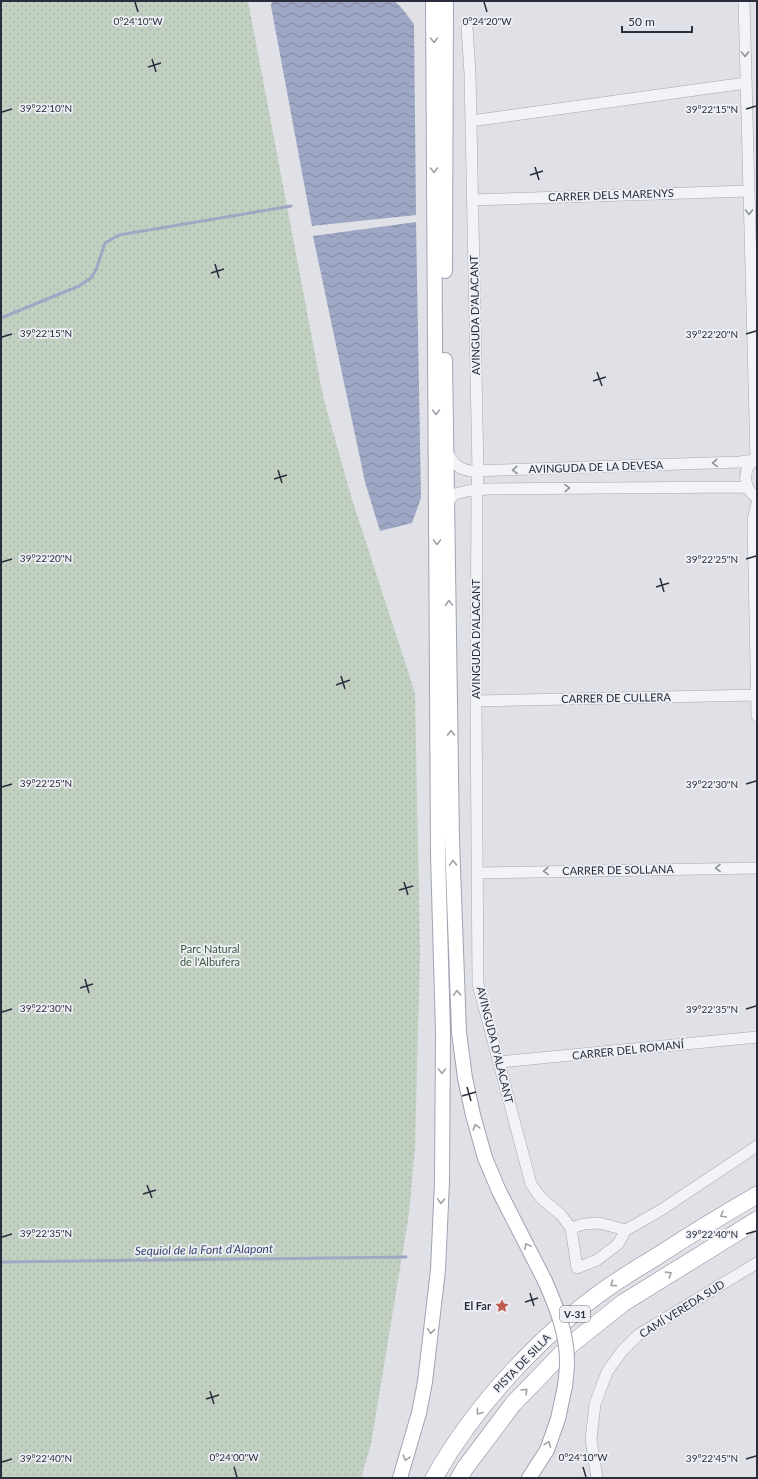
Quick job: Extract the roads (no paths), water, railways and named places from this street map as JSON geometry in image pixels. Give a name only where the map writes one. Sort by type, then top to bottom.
[{"type":"highway","name":"PISTA DE SILLA","points":[[434,1478],[445,1457],[496,1389],[557,1328],[610,1286],[719,1217],[757,1195]]},
{"type":"highway","name":"PISTA DE SILLA","points":[[459,1478],[513,1404],[569,1346],[623,1303],[757,1220]]},
{"type":"main road","points":[[400,1478],[419,1413],[426,1382],[438,1270],[442,1181],[443,1032],[438,855],[434,1]]},
{"type":"main road","points":[[446,1],[444,325],[448,501],[452,841],[459,1032],[465,1078],[473,1115],[485,1158],[499,1191],[545,1281],[557,1308],[565,1341],[567,1361],[565,1386],[558,1420],[547,1450],[529,1478]]},
{"type":"street","points":[[744,1],[748,191],[755,347],[756,459],[746,472],[745,480],[747,488],[757,498]]},
{"type":"street","name":"AVINGUDA D'ALACANT","points":[[467,28],[473,200],[478,471],[476,701],[478,984],[531,1184],[541,1198],[561,1215],[571,1228]]},
{"type":"street","points":[[471,121],[746,83]]},
{"type":"street","name":"CARRER DELS MARENYS","points":[[473,200],[748,191]]},
{"type":"street","name":"AVINGUDA DE LA DEVESA","points":[[447,452],[453,462],[461,470],[478,471],[740,462],[756,459]]},
{"type":"street","name":"AVINGUDA DE LA DEVESA","points":[[448,501],[455,494],[477,490],[718,487],[747,488]]},
{"type":"street","points":[[757,504],[753,519],[757,716]]},
{"type":"street","name":"CARRER DE CULLERA","points":[[476,701],[757,695]]},
{"type":"street","name":"CARRER DE SOLLANA","points":[[478,873],[757,868]]},
{"type":"street","name":"CARRER DEL ROMANÍ","points":[[499,1062],[757,1037]]},
{"type":"street","points":[[626,1230],[599,1223],[584,1224],[571,1228],[577,1268],[597,1260],[618,1244],[626,1230],[661,1210],[757,1146]]},
{"type":"street","name":"CAMÍ VEREDA SUD","points":[[597,1478],[591,1440],[595,1404],[607,1372],[622,1351],[638,1335],[756,1266]]},
{"type":"water","points":[[272,1],[394,1],[400,6],[414,24],[416,215],[312,226],[271,6]]},
{"type":"water","points":[[416,222],[421,498],[412,523],[380,531],[365,482],[313,236]]},
{"type":"waterway","points":[[1,318],[79,286],[91,278],[96,270],[105,243],[119,235],[291,206]]},
{"type":"waterway","name":"Sequiol de la Font d’Alapont","points":[[1,1262],[406,1257]]},
{"type":"place","name":"El Far","points":[[502,1306]]},
{"type":"park label","name":"Parc Natural de l'Albufera","points":[[210,955]]}]
